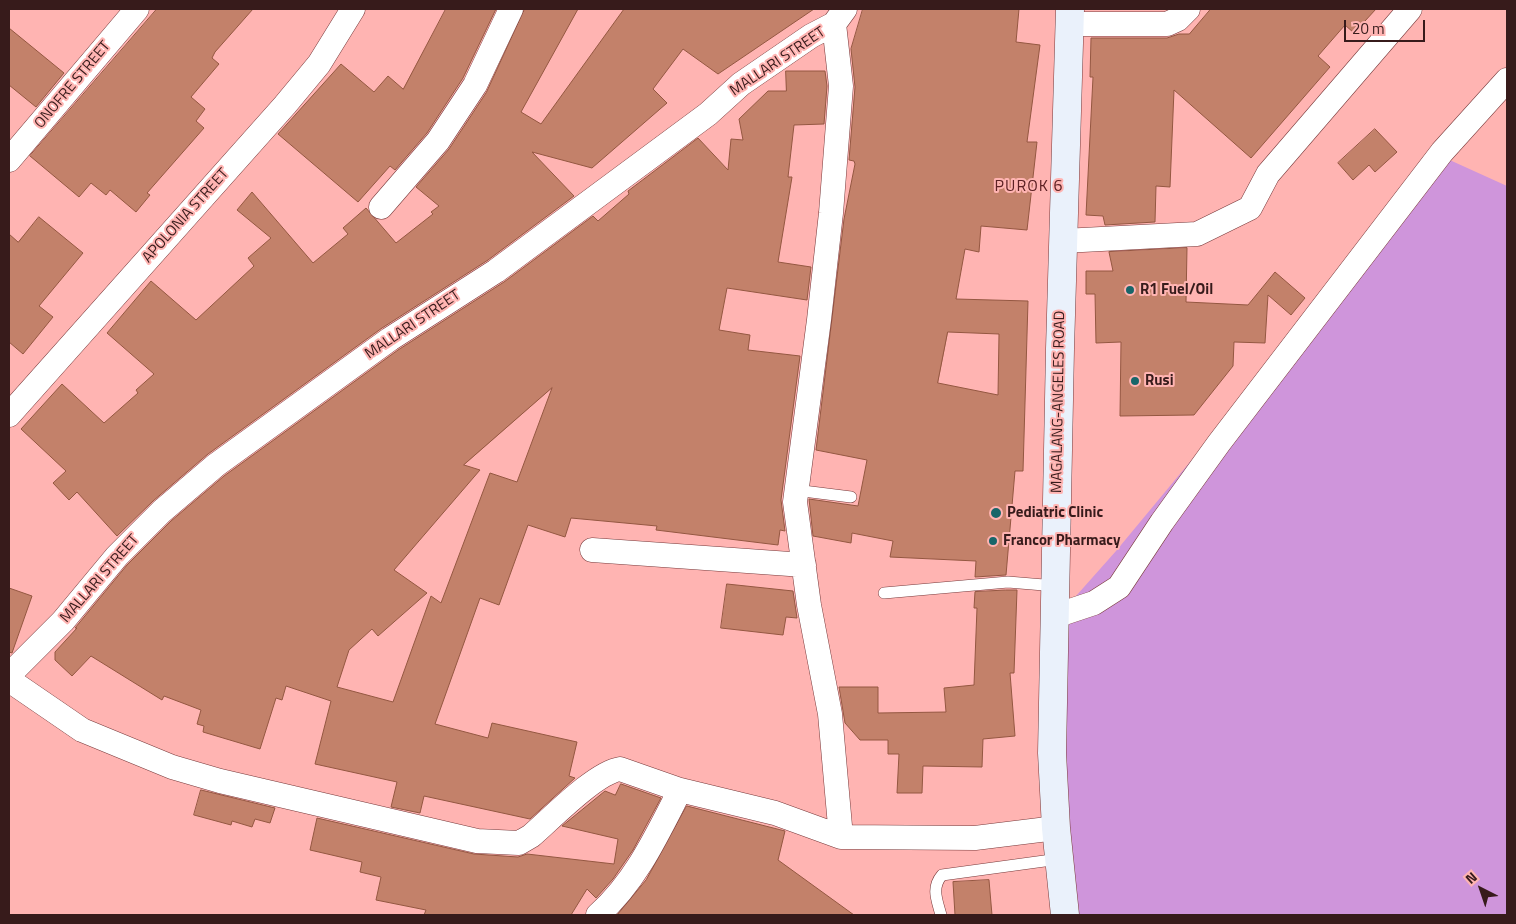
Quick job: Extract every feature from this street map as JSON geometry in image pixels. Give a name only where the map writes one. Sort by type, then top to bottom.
[{"type":"main road","name":"MAGALANG-ANGELES ROAD","points":[[1065,915],[1056,828],[1052,753],[1069,16]]},
{"type":"street","name":"ONOFRE STREET","points":[[9,160],[138,9]]},
{"type":"street","name":"APOLONIA STREET","points":[[9,415],[285,105],[318,64],[353,9]]},
{"type":"street","points":[[380,207],[438,140],[475,85],[511,9]]},
{"type":"street","points":[[1069,16],[1167,24],[1178,19],[1188,9]]},
{"type":"street","points":[[1063,241],[1197,234],[1250,208],[1268,174],[1410,9]]},
{"type":"street","points":[[840,16],[841,86],[831,212],[818,329],[795,490],[797,527],[808,605],[830,714],[841,837]]},
{"type":"street","name":"MALLARI STREET","points":[[9,675],[63,621],[117,556],[156,517],[216,465],[390,339],[496,271],[708,114],[740,84],[840,16]]},
{"type":"street","points":[[1055,616],[1094,603],[1119,586],[1162,522],[1243,412],[1442,152],[1507,80]]},
{"type":"street","points":[[592,550],[804,566]]},
{"type":"street","points":[[9,680],[82,730],[172,767],[220,781],[477,841],[519,844],[531,836],[595,779],[609,771],[620,769],[680,790],[775,812],[841,837],[975,838],[1056,828]]},
{"type":"street","points":[[598,915],[615,900],[633,877],[680,790]]},
{"type":"lane","points":[[795,490],[851,497]]},
{"type":"lane","points":[[884,593],[1008,582],[1056,586]]},
{"type":"lane","points":[[941,915],[935,892],[936,882],[942,875],[1059,859]]},
{"type":"shaded area","points":[[1443,157],[1507,186],[1507,915],[1072,915],[1060,614],[1116,551]]},
{"type":"building","points":[[157,9],[253,9],[215,52],[212,58],[219,64],[191,97],[205,109],[196,121],[204,128],[147,193],[150,195],[136,212],[110,190],[106,195],[91,183],[79,197],[30,156]]},
{"type":"building","points":[[446,9],[496,9],[463,78],[427,133],[395,170],[390,166],[358,202],[278,134],[341,64],[374,92],[388,76],[403,89]]},
{"type":"building","points":[[525,9],[578,9],[521,112],[541,124],[624,9],[814,9],[718,74],[683,49],[653,89],[667,103],[592,168],[532,152],[574,196],[488,260],[382,328],[208,454],[153,501],[117,536],[77,492],[69,500],[53,483],[66,471],[21,429],[62,384],[104,423],[138,393],[136,390],[154,374],[107,333],[151,281],[196,320],[254,266],[248,258],[271,238],[237,210],[252,192],[313,263],[348,234],[343,228],[366,208],[396,243],[433,214],[431,212],[439,206],[416,187],[449,149],[486,93]]},
{"type":"building","points":[[863,9],[1019,9],[1016,42],[1040,45],[1027,142],[1037,142],[1027,230],[981,226],[979,252],[965,249],[956,299],[1028,301],[1023,471],[1015,471],[1006,575],[975,577],[976,561],[890,557],[893,541],[852,533],[851,543],[813,536],[809,499],[858,506],[867,460],[816,450],[844,219],[855,164],[854,161],[849,160],[855,87],[851,49]],"holes":[[[948,332],[999,334],[998,395],[938,383]]]},
{"type":"building","points":[[1211,9],[1376,9],[1354,33],[1345,25],[1318,56],[1330,67],[1251,158],[1174,90],[1170,187],[1156,186],[1155,222],[1105,225],[1103,216],[1086,215],[1093,77],[1090,77],[1091,38],[1167,38],[1179,34],[1189,34]]},
{"type":"building","points":[[9,28],[64,73],[36,107],[9,85]]},
{"type":"building","points":[[786,71],[825,71],[827,86],[824,124],[794,125],[788,177],[792,177],[778,262],[811,267],[807,300],[727,288],[719,330],[750,335],[748,350],[800,356],[781,500],[785,531],[780,530],[778,545],[656,530],[657,526],[571,518],[565,537],[528,525],[499,605],[480,598],[435,724],[488,738],[492,723],[577,742],[569,776],[575,778],[530,819],[424,796],[420,813],[391,807],[397,782],[315,764],[331,701],[286,686],[282,700],[276,698],[260,749],[203,732],[204,726],[197,724],[201,710],[164,696],[162,700],[91,656],[72,676],[55,660],[55,652],[77,628],[75,628],[127,565],[171,521],[224,476],[398,350],[504,282],[593,216],[598,221],[629,194],[628,191],[698,138],[728,170],[731,139],[743,140],[739,119],[768,91],[786,91]],"holes":[[[552,388],[517,482],[490,473],[441,603],[431,596],[393,702],[337,687],[349,650],[372,629],[378,636],[427,593],[394,570],[480,470],[464,465]]]},
{"type":"building","points":[[1375,129],[1397,152],[1375,172],[1369,165],[1353,180],[1338,163]]},
{"type":"building","points":[[39,217],[83,253],[39,306],[53,317],[23,354],[9,342],[9,234],[18,242]]},
{"type":"building","points":[[1187,248],[1186,302],[1248,305],[1275,272],[1305,298],[1291,315],[1268,295],[1265,343],[1234,342],[1233,366],[1194,415],[1120,416],[1121,342],[1096,343],[1095,294],[1086,294],[1086,271],[1113,271],[1109,252]]},
{"type":"building","points":[[727,584],[793,591],[797,618],[786,617],[783,635],[721,628]]},
{"type":"building","points":[[9,588],[32,596],[12,653],[9,652]]},
{"type":"building","points":[[1017,590],[1014,673],[1010,673],[1015,736],[983,739],[982,767],[923,766],[922,793],[897,793],[899,754],[888,754],[888,740],[860,740],[845,723],[839,687],[878,687],[878,713],[946,712],[944,688],[974,685],[977,608],[974,608],[975,592]]},
{"type":"building","points":[[621,784],[661,798],[633,850],[613,879],[596,898],[587,889],[571,915],[424,915],[426,910],[376,900],[381,877],[360,872],[362,862],[310,850],[317,818],[474,854],[518,857],[527,854],[614,864],[618,839],[562,826],[605,791],[615,795]]},
{"type":"building","points":[[201,790],[275,808],[270,823],[255,819],[252,827],[232,821],[231,825],[194,815]]},
{"type":"building","points":[[687,806],[785,831],[778,860],[854,915],[617,915],[646,880]]},
{"type":"building","points":[[989,880],[992,915],[955,915],[953,882]]},
{"type":"place","name":"R1 Fuel/Oil","points":[[1130,290]]},
{"type":"place","name":"Rusi","points":[[1135,381]]},
{"type":"place","name":"Pediatric Clinic","points":[[996,513]]},
{"type":"place","name":"Francor Pharmacy","points":[[993,541]]},
{"type":"district","name":"PUROK 6","points":[[1029,187]]}]
